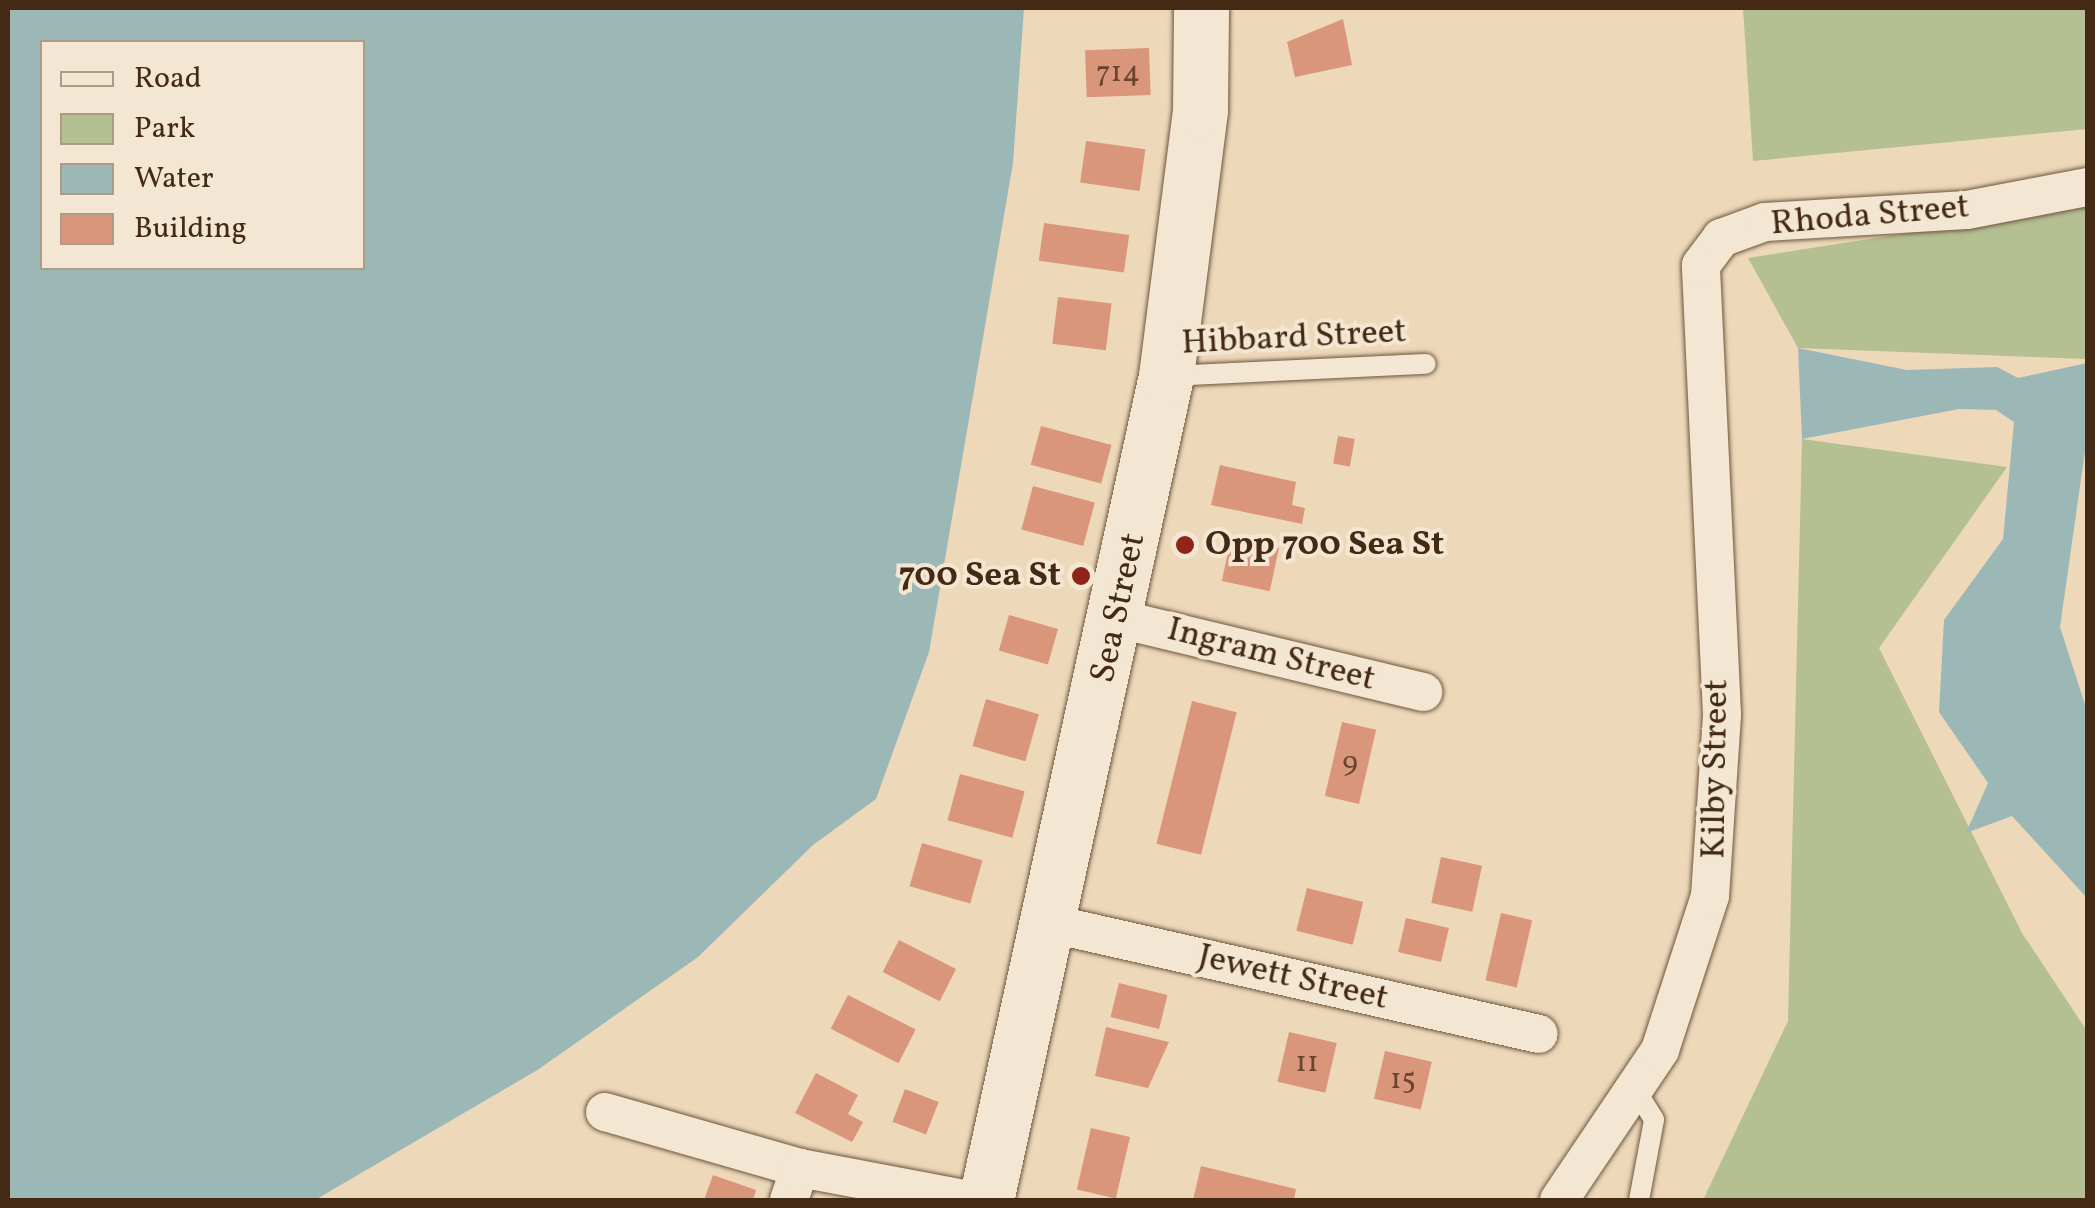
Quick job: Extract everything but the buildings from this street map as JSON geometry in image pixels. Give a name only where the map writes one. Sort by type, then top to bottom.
[{"type":"main road","name":"Sea Street","points":[[986,1200],[1118,619],[1166,376],[1200,109],[1201,8]]},
{"type":"street","name":"Rhoda Street","points":[[1696,298],[1710,249],[1739,229],[1967,210],[2088,187]]},
{"type":"street","name":"Kilby Street","points":[[1558,1200],[1635,1089],[1698,954],[1722,815],[1696,298]]},
{"type":"street","name":"Ingram Street","points":[[1118,619],[1422,692]]},
{"type":"street","name":"Jewett Street","points":[[1048,922],[1538,1034]]},
{"type":"street","points":[[606,1112],[794,1184],[968,1200]]},
{"type":"lane","name":"Hibbard Street","points":[[1166,376],[1426,364]]},
{"type":"lane","points":[[1635,1089],[1654,1120],[1639,1200]]},
{"type":"green space","points":[[1743,8],[2087,8],[2087,129],[1753,161]]},
{"type":"green space","points":[[2087,205],[2087,359],[1798,348],[1748,258]]},
{"type":"green space","points":[[1802,439],[2007,467],[1879,648],[2022,933],[2087,1031],[2087,1200],[1703,1200],[1788,1021]]},
{"type":"water","points":[[8,8],[1024,8],[1013,163],[929,652],[876,799],[813,845],[698,957],[539,1069],[315,1200],[8,1200]]},
{"type":"water","points":[[1798,348],[1907,370],[1997,367],[2018,378],[2087,363],[2087,437],[2060,627],[2087,711],[2087,898],[2012,816],[1966,833],[1988,783],[1939,712],[1944,620],[2003,539],[2014,422],[1996,410],[1959,409],[1802,439]]},
{"type":"place","name":"Opp 700 Sea St","points":[[1185,545]]},
{"type":"place","name":"700 Sea St","points":[[1081,576]]}]
